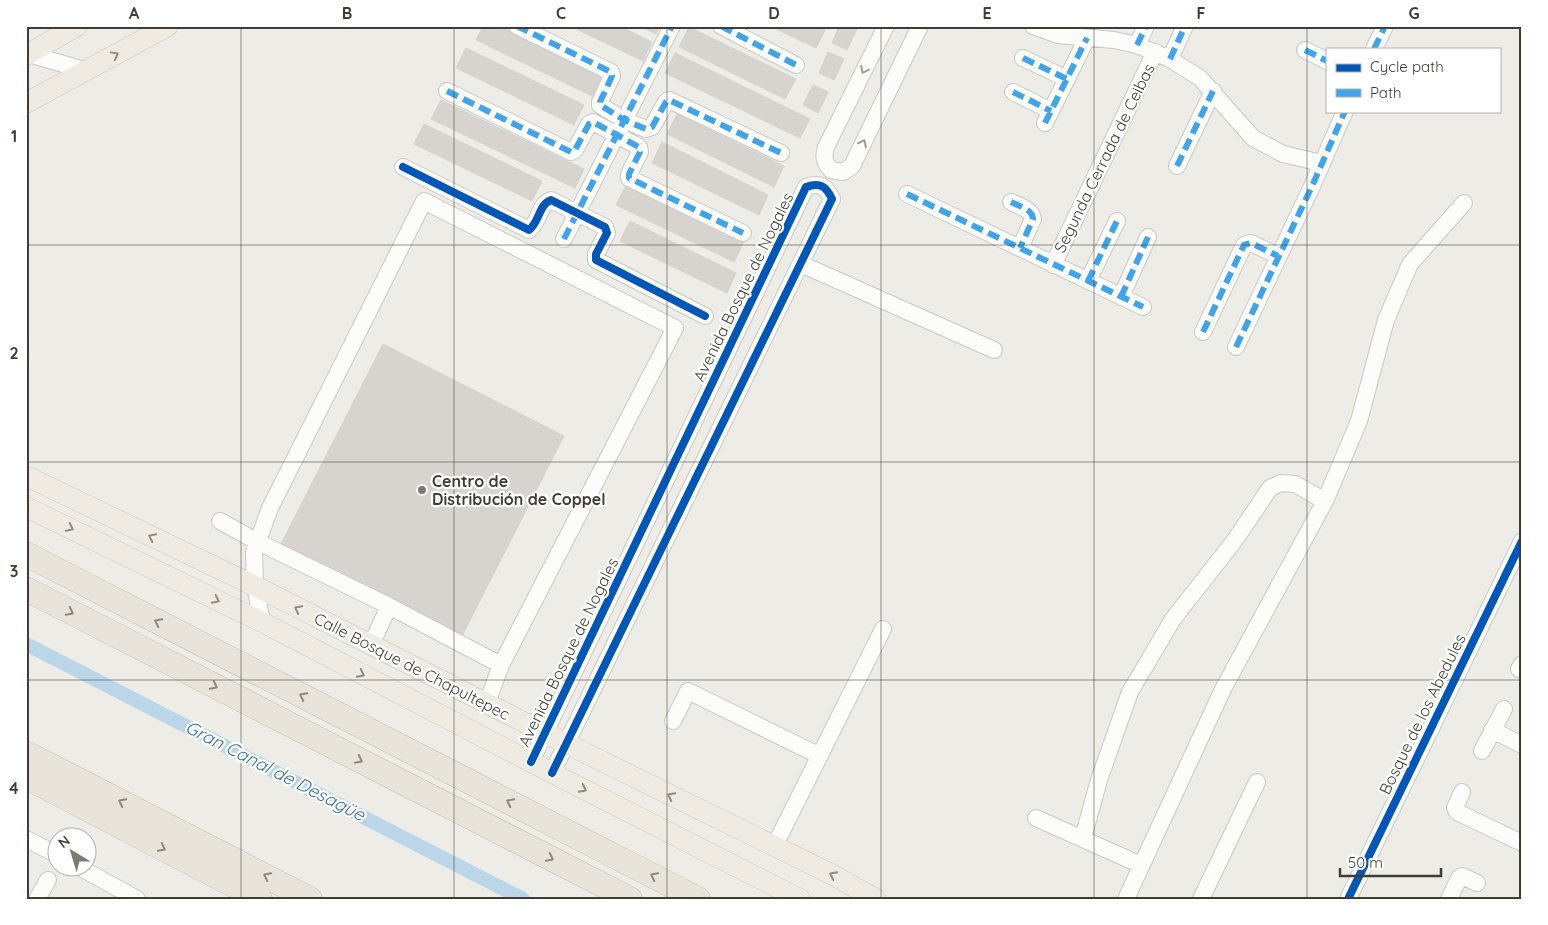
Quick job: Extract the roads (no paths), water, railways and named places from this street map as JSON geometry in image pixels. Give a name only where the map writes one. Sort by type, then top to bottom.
[{"type":"highway","points":[[26,554],[698,899]]},
{"type":"highway","points":[[26,590],[630,899]]},
{"type":"highway","points":[[26,753],[310,899]]},
{"type":"highway","points":[[26,777],[260,899]]},
{"type":"main road","points":[[27,54],[77,26]]},
{"type":"main road","points":[[26,104],[168,26]]},
{"type":"main road","name":"Calle Bosque de Chapultepec","points":[[26,476],[254,586],[486,704],[834,875],[876,899]]},
{"type":"main road","name":"Calle Bosque de Chapultepec","points":[[26,507],[262,622],[552,773],[800,899]]},
{"type":"street","points":[[517,26],[611,72],[612,76],[600,105],[624,120],[649,129],[669,100],[781,153]]},
{"type":"street","points":[[564,239],[672,26]]},
{"type":"street","points":[[721,26],[796,65]]},
{"type":"street","points":[[886,26],[826,147],[824,162],[830,170],[843,172],[852,166],[920,26]]},
{"type":"street","points":[[1033,26],[1058,35],[1114,40],[1137,45],[1170,59],[1200,78],[1253,138],[1282,154],[1321,163]]},
{"type":"street","points":[[1137,45],[1146,26]]},
{"type":"street","points":[[1170,59],[1185,26]]},
{"type":"street","points":[[1374,48],[1385,26]]},
{"type":"street","points":[[1013,92],[1048,117],[1087,38]]},
{"type":"street","points":[[1305,50],[1326,60]]},
{"type":"street","name":"Segunda Cerrada de Ceibas","points":[[1053,265],[1154,52]]},
{"type":"street","points":[[27,54],[87,71]]},
{"type":"street","points":[[1023,58],[1067,79]]},
{"type":"street","points":[[447,91],[571,152],[575,150],[591,122],[593,122],[639,147],[640,152],[629,174],[629,178],[743,233]]},
{"type":"street","points":[[1177,166],[1213,91]]},
{"type":"street","points":[[1236,346],[1345,112]]},
{"type":"street","points":[[403,167],[528,230],[533,227],[548,201],[551,200],[604,227],[607,233],[595,257],[596,260],[705,316]]},
{"type":"street","name":"Avenida Bosque de Nogales","points":[[531,762],[806,187],[814,184],[822,186],[829,192],[832,200],[552,773]]},
{"type":"street","points":[[907,194],[1143,307]]},
{"type":"street","points":[[262,622],[254,586],[254,552],[270,508],[424,201],[675,328],[501,665],[486,704]]},
{"type":"street","points":[[1011,202],[1033,214],[1033,219],[1020,248]]},
{"type":"street","points":[[1126,899],[1223,689],[1325,501],[1359,421],[1386,320],[1410,264],[1464,203]]},
{"type":"street","points":[[1088,281],[1117,221]]},
{"type":"street","points":[[1121,297],[1148,237]]},
{"type":"street","points":[[1203,332],[1244,245],[1251,243],[1278,256]]},
{"type":"street","points":[[800,264],[994,350]]},
{"type":"street","name":"Avenida Bosque de Nogales","points":[[756,292],[782,304]]},
{"type":"street","points":[[692,426],[717,436]]},
{"type":"street","points":[[1082,838],[1099,780],[1130,692],[1173,619],[1235,540],[1270,488],[1280,483],[1295,484],[1325,501]]},
{"type":"street","points":[[220,521],[258,542],[390,606],[501,665]]},
{"type":"street","name":"Bosque de los Abedules","points":[[1348,899],[1521,543]]},
{"type":"street","points":[[371,645],[390,606]]},
{"type":"street","points":[[774,847],[883,629]]},
{"type":"street","points":[[673,721],[688,691],[820,756]]},
{"type":"street","name":"Avenida Bosque de Nogales","points":[[560,701],[583,712]]},
{"type":"street","points":[[1482,750],[1504,709]]},
{"type":"street","points":[[1492,730],[1522,745]]},
{"type":"street","points":[[1201,899],[1257,782]]},
{"type":"street","points":[[1462,792],[1455,808],[1457,812],[1522,843]]},
{"type":"street","points":[[1036,818],[1141,865]]},
{"type":"street","points":[[26,839],[48,850]]},
{"type":"street","points":[[1449,899],[1459,878],[1462,876],[1477,883]]},
{"type":"street","points":[[98,877],[137,899]]},
{"type":"street","points":[[37,899],[48,880]]},
{"type":"waterway","name":"Gran Canal de Desagüe","points":[[26,644],[523,899]]},
{"type":"place","name":"Centro de Distribución de Coppel","points":[[422,490]]}]
